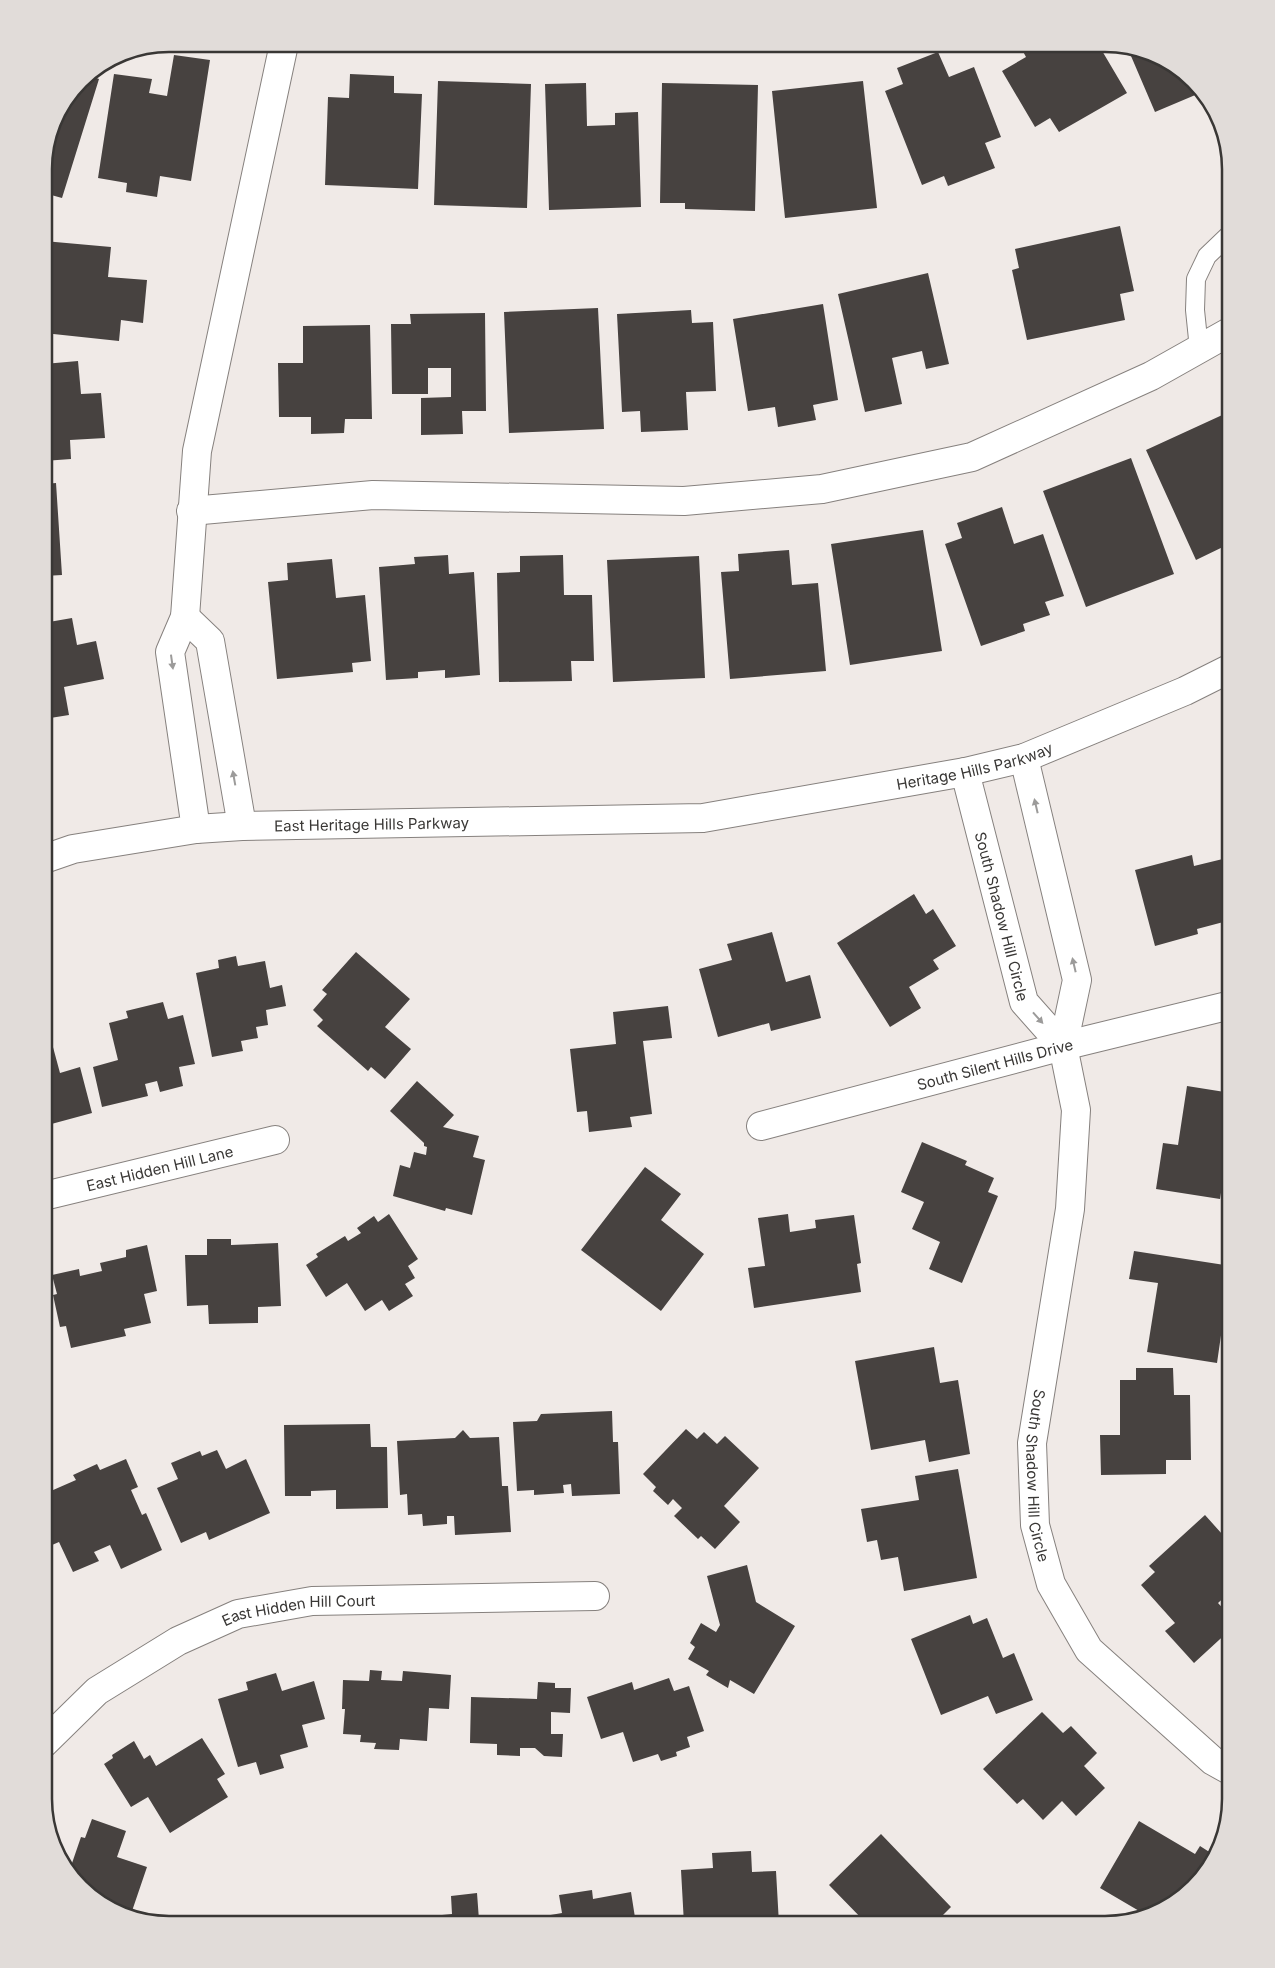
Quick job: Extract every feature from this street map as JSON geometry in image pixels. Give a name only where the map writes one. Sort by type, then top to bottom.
[{"type":"street","points":[[196,830],[170,652],[185,617],[191,511],[197,450],[282,52]]},
{"type":"street","points":[[191,511],[373,495],[684,501],[822,489],[972,457],[1151,376],[1222,336]]},
{"type":"street","points":[[185,617],[210,641],[242,826]]},
{"type":"street","name":"Heritage Hills Parkway","points":[[703,818],[966,772],[1024,758],[1185,691],[1222,672]]},
{"type":"street","name":"South Shadow Hill Circle","points":[[1024,758],[1077,980],[1063,1046],[1076,1110],[1070,1209],[1032,1443],[1035,1526],[1051,1584],[1089,1650],[1213,1761],[1222,1766]]},
{"type":"street","name":"South Shadow Hill Circle","points":[[966,772],[1024,1002],[1063,1046]]},
{"type":"street","name":"East Heritage Hills Parkway","points":[[53,856],[73,849],[196,830],[242,826],[703,818]]},
{"type":"street","name":"South Silent Hills Drive","points":[[761,1126],[1063,1046],[1222,1007]]},
{"type":"street","name":"East Hidden Hill Lane","points":[[53,1194],[275,1140]]},
{"type":"street","name":"East Hidden Hill Court","points":[[53,1734],[97,1691],[178,1641],[238,1614],[312,1601],[595,1596]]},
{"type":"lane","points":[[1199,349],[1195,310],[1196,279],[1207,256],[1222,242]]},
{"type":"building","points":[[936,53],[938,53],[949,77],[974,67],[1001,137],[985,143],[995,168],[948,186],[944,176],[922,185],[885,91],[903,84],[897,68]]},
{"type":"building","points":[[1024,53],[1103,53],[1127,93],[1059,132],[1050,118],[1035,127],[1002,71],[1026,57]]},
{"type":"building","points":[[174,55],[210,60],[191,181],[160,176],[157,197],[126,192],[127,183],[98,178],[114,74],[152,79],[149,93],[167,96]]},
{"type":"building","points":[[1131,56],[1143,59],[1171,72],[1195,95],[1155,112]]},
{"type":"building","points":[[350,74],[394,76],[394,93],[422,94],[418,189],[325,185],[328,97],[349,98]]},
{"type":"building","points":[[97,78],[99,79],[62,198],[53,196],[53,162],[56,139],[72,104]]},
{"type":"building","points":[[438,81],[531,84],[527,208],[434,205]]},
{"type":"building","points":[[863,81],[877,208],[785,218],[772,91]]},
{"type":"building","points":[[586,83],[587,126],[615,125],[615,113],[638,112],[641,207],[549,210],[545,84]]},
{"type":"building","points":[[662,83],[758,85],[755,211],[685,209],[685,203],[660,203]]},
{"type":"building","points":[[1120,226],[1134,291],[1120,294],[1125,320],[1027,340],[1012,270],[1019,268],[1015,249]]},
{"type":"building","points":[[53,242],[111,247],[108,277],[147,280],[143,323],[121,320],[119,341],[53,334]]},
{"type":"building","points":[[928,273],[949,364],[926,369],[922,351],[892,358],[902,404],[865,412],[838,294]]},
{"type":"building","points":[[823,304],[838,400],[813,405],[816,420],[778,427],[775,407],[748,411],[733,319]]},
{"type":"building","points":[[598,308],[604,429],[509,433],[504,312]]},
{"type":"building","points":[[691,310],[692,323],[713,322],[716,391],[686,392],[688,430],[641,432],[640,411],[622,412],[617,314]]},
{"type":"building","points":[[485,313],[486,411],[462,411],[463,434],[421,435],[421,398],[451,397],[451,368],[428,368],[428,394],[392,394],[391,324],[411,324],[410,314]]},
{"type":"building","points":[[370,325],[372,419],[345,419],[344,433],[311,434],[311,417],[279,417],[278,363],[303,363],[303,326]]},
{"type":"building","points":[[78,361],[81,394],[101,393],[105,438],[70,440],[71,459],[53,460],[53,363]]},
{"type":"building","points":[[1222,415],[1222,547],[1196,560],[1146,450]]},
{"type":"building","points":[[1131,458],[1174,574],[1086,607],[1043,491]]},
{"type":"building","points":[[53,483],[56,483],[62,575],[53,576]]},
{"type":"building","points":[[1002,507],[1014,544],[1043,534],[1064,596],[1045,602],[1050,615],[1023,624],[1025,631],[981,646],[945,544],[962,538],[957,523]]},
{"type":"building","points":[[923,530],[942,651],[850,665],[831,544]]},
{"type":"building","points":[[789,550],[792,585],[818,583],[826,671],[730,679],[721,572],[739,571],[738,554]]},
{"type":"building","points":[[448,555],[449,574],[474,572],[480,675],[445,678],[445,670],[418,672],[418,678],[386,680],[379,567],[415,564],[414,557]]},
{"type":"building","points":[[563,555],[564,595],[592,595],[594,661],[571,661],[572,681],[499,682],[497,573],[520,572],[520,556]]},
{"type":"building","points":[[699,556],[705,678],[613,682],[607,560]]},
{"type":"building","points":[[332,559],[336,598],[365,595],[371,661],[352,663],[353,672],[277,679],[268,582],[288,580],[287,563]]},
{"type":"building","points":[[72,618],[77,645],[96,641],[104,679],[64,687],[69,715],[53,718],[53,621]]},
{"type":"building","points":[[1192,855],[1194,866],[1222,859],[1222,922],[1197,929],[1198,934],[1155,946],[1135,870]]},
{"type":"building","points":[[914,894],[926,914],[933,909],[956,946],[933,960],[939,969],[909,987],[921,1008],[890,1027],[837,943]]},
{"type":"building","points":[[772,932],[786,982],[810,975],[821,1018],[771,1031],[769,1023],[718,1037],[699,969],[732,960],[727,944]]},
{"type":"building","points":[[356,952],[410,999],[385,1027],[411,1049],[385,1079],[371,1067],[368,1071],[317,1026],[323,1020],[313,1010],[327,994],[322,990]]},
{"type":"building","points":[[236,956],[238,966],[265,961],[270,988],[282,985],[286,1006],[266,1010],[268,1025],[256,1027],[258,1038],[241,1041],[243,1051],[212,1057],[196,973],[219,968],[218,960]]},
{"type":"building","points":[[163,1002],[168,1019],[183,1015],[195,1064],[179,1067],[183,1086],[160,1092],[157,1081],[145,1084],[148,1096],[102,1107],[93,1067],[118,1060],[109,1023],[128,1018],[126,1011]]},
{"type":"building","points":[[668,1006],[672,1038],[643,1041],[652,1114],[630,1117],[632,1127],[589,1132],[587,1111],[577,1112],[570,1049],[616,1044],[613,1012]]},
{"type":"building","points":[[53,1047],[60,1073],[80,1067],[92,1113],[53,1124]]},
{"type":"building","points":[[417,1081],[454,1115],[443,1127],[479,1136],[473,1157],[485,1160],[472,1215],[446,1208],[445,1211],[393,1196],[400,1165],[410,1168],[414,1152],[426,1155],[427,1147],[424,1146],[424,1143],[390,1111]]},
{"type":"building","points":[[1187,1086],[1222,1092],[1222,1186],[1220,1199],[1156,1189],[1163,1143],[1178,1145]]},
{"type":"building","points":[[922,1142],[967,1161],[965,1165],[994,1178],[988,1192],[998,1196],[962,1283],[929,1269],[940,1242],[912,1229],[924,1202],[901,1192]]},
{"type":"building","points":[[645,1167],[681,1194],[661,1220],[704,1254],[661,1311],[581,1250]]},
{"type":"building","points":[[389,1214],[418,1259],[408,1266],[415,1278],[405,1284],[413,1296],[389,1311],[382,1300],[365,1311],[347,1283],[326,1297],[306,1265],[318,1257],[316,1254],[345,1236],[348,1241],[361,1233],[357,1228],[374,1216],[378,1222]]},
{"type":"building","points":[[788,1214],[790,1232],[816,1228],[815,1220],[854,1215],[861,1263],[857,1264],[861,1292],[754,1308],[748,1268],[765,1266],[758,1218]]},
{"type":"building","points":[[207,1239],[231,1239],[231,1245],[278,1243],[281,1306],[258,1307],[258,1323],[209,1324],[208,1305],[187,1306],[185,1255],[207,1255]]},
{"type":"building","points":[[147,1245],[157,1291],[144,1294],[151,1323],[124,1329],[126,1336],[71,1348],[66,1326],[60,1327],[53,1295],[57,1294],[53,1275],[79,1269],[80,1276],[102,1271],[100,1263],[126,1257],[126,1250]]},
{"type":"building","points":[[1134,1251],[1222,1265],[1222,1328],[1217,1363],[1147,1352],[1158,1283],[1129,1279]]},
{"type":"building","points":[[934,1347],[940,1383],[958,1380],[970,1454],[929,1462],[925,1440],[871,1450],[855,1361]]},
{"type":"building","points":[[1136,1368],[1173,1368],[1174,1395],[1190,1395],[1191,1460],[1166,1460],[1166,1474],[1101,1475],[1100,1435],[1120,1435],[1120,1380],[1136,1380]]},
{"type":"building","points":[[612,1411],[613,1442],[618,1442],[620,1494],[572,1496],[571,1484],[563,1485],[564,1493],[534,1495],[534,1490],[517,1491],[513,1422],[537,1421],[541,1414]]},
{"type":"building","points":[[370,1424],[371,1447],[387,1447],[388,1508],[336,1509],[336,1490],[311,1491],[311,1496],[285,1496],[284,1425]]},
{"type":"building","points":[[686,1429],[697,1439],[704,1432],[717,1444],[725,1436],[759,1468],[724,1506],[740,1522],[715,1549],[701,1536],[698,1539],[674,1516],[682,1508],[673,1499],[668,1505],[653,1491],[656,1487],[643,1474]]},
{"type":"building","points":[[463,1430],[470,1438],[499,1437],[502,1486],[508,1486],[511,1532],[455,1535],[454,1516],[447,1516],[447,1524],[423,1526],[422,1514],[408,1515],[407,1494],[400,1495],[397,1441],[455,1438]]},
{"type":"building","points":[[217,1450],[226,1469],[246,1459],[270,1513],[209,1540],[206,1532],[181,1543],[157,1488],[178,1479],[171,1463],[200,1451],[202,1456]]},
{"type":"building","points":[[126,1459],[138,1487],[131,1490],[142,1515],[146,1513],[162,1550],[121,1569],[110,1545],[94,1552],[99,1561],[73,1572],[59,1542],[53,1545],[53,1490],[76,1480],[73,1475],[97,1464],[100,1470]]},
{"type":"building","points":[[958,1469],[977,1578],[904,1591],[898,1557],[881,1560],[877,1540],[867,1542],[861,1509],[919,1500],[915,1476]]},
{"type":"building","points":[[1205,1515],[1222,1534],[1222,1599],[1218,1603],[1222,1607],[1222,1637],[1194,1663],[1165,1631],[1175,1623],[1141,1585],[1155,1572],[1149,1566]]},
{"type":"building","points":[[747,1565],[756,1602],[795,1626],[754,1694],[730,1680],[728,1688],[706,1675],[709,1671],[688,1659],[695,1647],[690,1643],[701,1623],[716,1632],[720,1625],[707,1576]]},
{"type":"building","points":[[970,1615],[973,1624],[987,1618],[1003,1658],[1014,1653],[1033,1700],[996,1714],[988,1696],[941,1715],[911,1639]]},
{"type":"building","points":[[370,1670],[382,1671],[381,1680],[402,1681],[403,1671],[451,1675],[449,1709],[429,1708],[427,1741],[400,1739],[399,1750],[374,1749],[376,1743],[360,1742],[361,1735],[343,1734],[345,1709],[342,1709],[343,1680],[369,1681]]},
{"type":"building","points":[[276,1673],[282,1691],[314,1681],[325,1719],[302,1725],[308,1747],[280,1755],[284,1768],[260,1775],[256,1762],[238,1767],[218,1699],[248,1690],[246,1682]]},
{"type":"building","points":[[669,1678],[674,1691],[689,1686],[704,1731],[687,1737],[690,1747],[676,1752],[677,1756],[661,1761],[658,1754],[633,1762],[623,1732],[601,1739],[587,1697],[632,1682],[634,1690]]},
{"type":"building","points":[[538,1682],[555,1683],[555,1688],[571,1688],[570,1713],[551,1712],[551,1734],[563,1734],[562,1757],[544,1756],[535,1748],[520,1748],[520,1756],[497,1755],[497,1744],[470,1743],[471,1697],[537,1699]]},
{"type":"building","points":[[1042,1712],[1063,1733],[1071,1726],[1097,1753],[1084,1766],[1105,1788],[1076,1816],[1062,1801],[1043,1820],[1023,1799],[1017,1804],[983,1769]]},
{"type":"building","points":[[202,1738],[225,1774],[217,1779],[228,1797],[170,1833],[148,1797],[131,1807],[104,1764],[113,1758],[112,1755],[134,1741],[144,1759],[150,1755],[156,1766]]},
{"type":"building","points":[[92,1819],[126,1831],[117,1857],[147,1867],[133,1909],[104,1896],[82,1876],[72,1863],[81,1837],[85,1838]]},
{"type":"building","points":[[1139,1821],[1195,1854],[1200,1846],[1209,1852],[1198,1870],[1177,1891],[1164,1900],[1139,1911],[1100,1888]]},
{"type":"building","points":[[881,1834],[951,1907],[942,1916],[859,1916],[829,1885]]},
{"type":"building","points":[[751,1851],[752,1872],[776,1871],[779,1916],[684,1916],[681,1870],[713,1868],[712,1853]]},
{"type":"building","points":[[592,1890],[593,1899],[631,1892],[635,1916],[548,1915],[562,1913],[559,1895]]},
{"type":"building","points":[[477,1893],[479,1915],[439,1915],[452,1914],[451,1896]]}]
